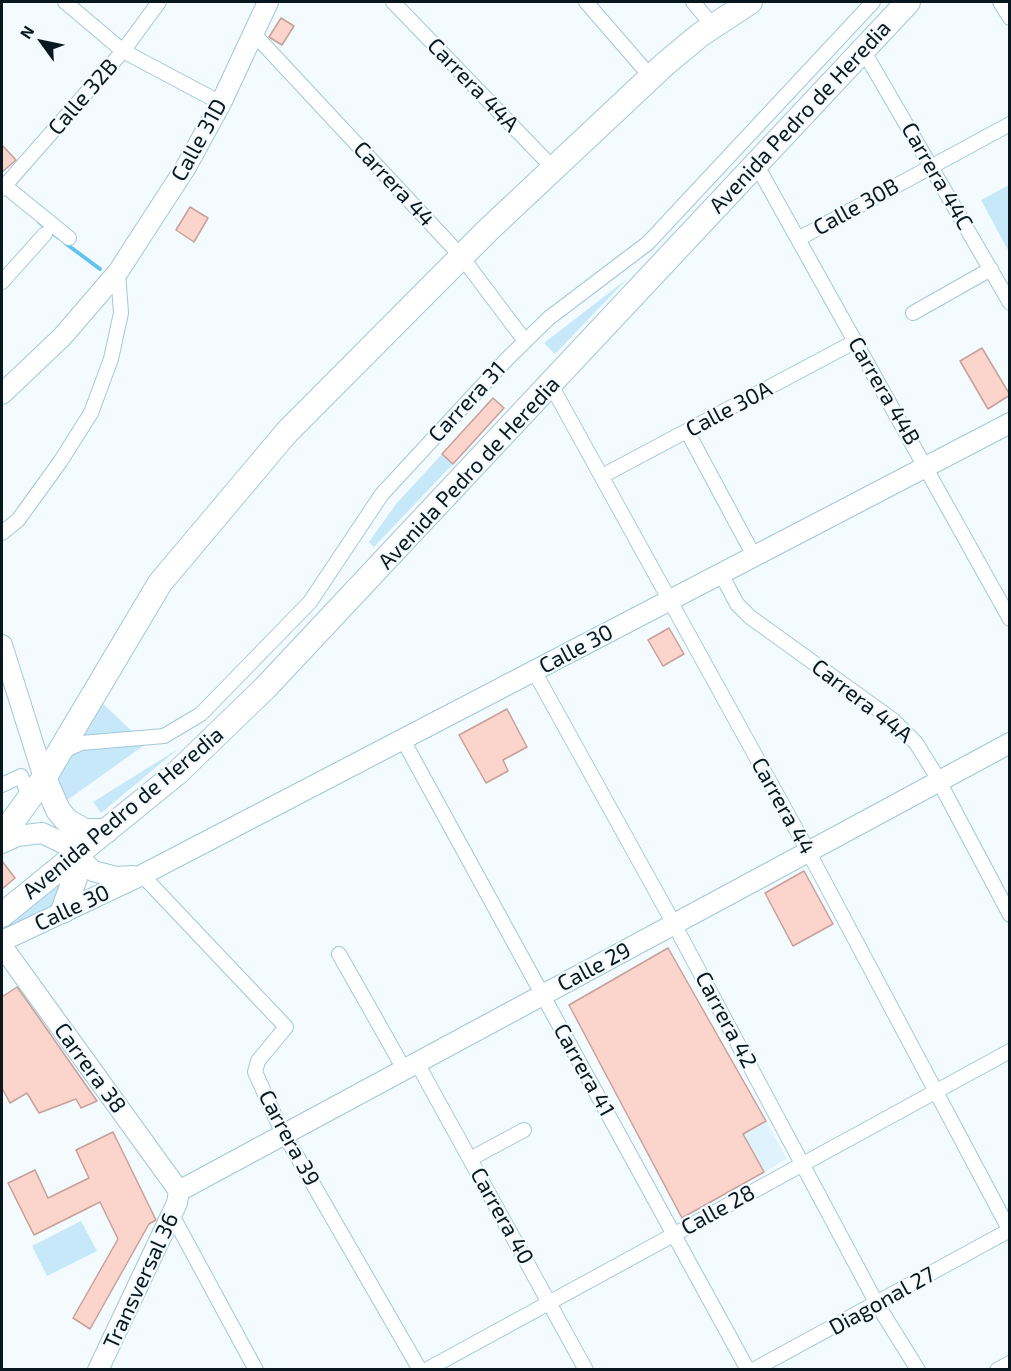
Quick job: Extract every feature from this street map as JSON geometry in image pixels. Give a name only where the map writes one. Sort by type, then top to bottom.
[{"type":"highway","points":[[2,836],[30,799],[40,771],[172,567],[298,420],[462,256],[651,77],[713,26],[750,2]]},
{"type":"highway","name":"Avenida Pedro de Heredia","points":[[2,915],[177,773],[265,688],[908,2]]},
{"type":"highway","points":[[40,771],[58,810],[67,821],[85,831],[106,831]]},
{"type":"highway","points":[[63,910],[75,878],[75,855]]},
{"type":"street","points":[[65,2],[123,51],[221,103]]},
{"type":"street","name":"Calle 32B","points":[[3,188],[123,51],[159,2]]},
{"type":"street","name":"Calle 31D","points":[[2,394],[62,337],[118,272],[186,167],[221,103],[268,2]]},
{"type":"street","name":"Carrera 44A","points":[[393,2],[554,168]]},
{"type":"street","points":[[586,2],[651,77]]},
{"type":"street","points":[[693,2],[713,26]]},
{"type":"street","name":"Carrera 31","points":[[40,771],[75,744],[164,736],[201,714],[298,615],[328,578],[382,494],[525,341],[549,318],[648,243],[873,2]]},
{"type":"street","points":[[1000,2],[1010,18]]},
{"type":"street","name":"Carrera 44","points":[[254,34],[462,256],[525,341]]},
{"type":"street","name":"Carrera 44C","points":[[863,50],[932,165],[1010,303]]},
{"type":"street","name":"Calle 30B","points":[[798,239],[1010,124]]},
{"type":"street","name":"Carrera 44B","points":[[756,164],[927,466],[1010,619]]},
{"type":"street","points":[[3,188],[69,238]]},
{"type":"street","points":[[2,282],[45,234]]},
{"type":"street","points":[[913,313],[991,269]]},
{"type":"street","points":[[2,533],[18,520],[60,462],[91,413],[111,358],[121,313],[118,272]]},
{"type":"street","name":"Calle 30A","points":[[602,476],[855,341]]},
{"type":"street","name":"Carrera 44","points":[[551,385],[808,851],[1010,1231]]},
{"type":"street","name":"Calle 30","points":[[2,944],[63,910],[142,875],[1010,423]]},
{"type":"street","points":[[687,431],[754,556]]},
{"type":"street","name":"Carrera 44A","points":[[721,574],[737,604],[750,617],[903,728],[916,743],[939,781],[1010,915]]},
{"type":"street","points":[[2,645],[40,771],[2,785]]},
{"type":"street","name":"Carrera 42","points":[[534,671],[674,924],[877,1304],[918,1370]]},
{"type":"street","name":"Carrera 41","points":[[403,740],[748,1370]]},
{"type":"street","name":"Calle 29","points":[[179,1191],[1010,743]]},
{"type":"street","name":"Calle 30","points":[[2,843],[17,836],[42,832],[62,841],[93,871],[104,875],[142,875]]},
{"type":"street","name":"Carrera 39","points":[[142,875],[286,1028],[263,1053],[255,1072],[284,1135],[420,1370]]},
{"type":"street","name":"Carrera 38","points":[[2,944],[179,1191]]},
{"type":"street","name":"Carrera 40","points":[[339,954],[470,1159],[586,1370]]},
{"type":"street","name":"Calle 28","points":[[426,1370],[1010,1051]]},
{"type":"street","points":[[470,1159],[524,1130]]},
{"type":"street","name":"Transversal 36","points":[[98,1370],[172,1215],[179,1191]]},
{"type":"street","points":[[172,1215],[256,1370]]},
{"type":"street","name":"Diagonal 27","points":[[753,1370],[1010,1231]]},
{"type":"street","points":[[998,1370],[1010,1363]]},
{"type":"shaded area","points":[[1009,185],[1009,252],[981,200]]},
{"type":"shaded area","points":[[627,279],[555,354],[544,343]]},
{"type":"shaded area","points":[[442,454],[453,464],[374,547],[369,542],[396,504]]},
{"type":"shaded area","points":[[98,699],[135,734],[77,738]]},
{"type":"shaded area","points":[[91,746],[143,746],[66,801],[57,782],[61,769],[71,754]]},
{"type":"shaded area","points":[[178,749],[101,813],[93,802]]},
{"type":"shaded area","points":[[66,872],[65,903],[2,930],[2,923]]},
{"type":"shaded area","points":[[766,1121],[787,1159],[764,1172],[743,1134]]},
{"type":"shaded area","points":[[81,1221],[97,1251],[47,1276],[32,1246]]},
{"type":"building","points":[[281,18],[294,26],[282,45],[269,37]]},
{"type":"building","points":[[2,145],[16,160],[2,172]]},
{"type":"building","points":[[190,207],[208,218],[194,242],[176,230]]},
{"type":"building","points":[[982,348],[1010,395],[988,409],[960,361]]},
{"type":"building","points":[[493,398],[504,408],[453,464],[442,454]]},
{"type":"building","points":[[669,628],[684,654],[663,666],[648,640]]},
{"type":"building","points":[[507,709],[527,747],[503,760],[508,771],[486,783],[459,735]]},
{"type":"building","points":[[2,861],[15,878],[2,889]]},
{"type":"building","points":[[804,871],[833,924],[793,946],[765,893]]},
{"type":"building","points":[[668,948],[766,1121],[743,1134],[764,1172],[682,1218],[569,1005]]},
{"type":"building","points":[[17,987],[97,1101],[81,1108],[76,1099],[39,1113],[27,1093],[10,1103],[2,1088],[2,997]]},
{"type":"building","points":[[113,1132],[156,1220],[149,1224],[90,1329],[73,1318],[118,1239],[100,1202],[34,1235],[8,1183],[35,1170],[48,1198],[89,1178],[76,1150]]},
{"type":"waterway","points":[[39,222],[59,238]]},
{"type":"waterway","points":[[65,243],[100,269]]}]
